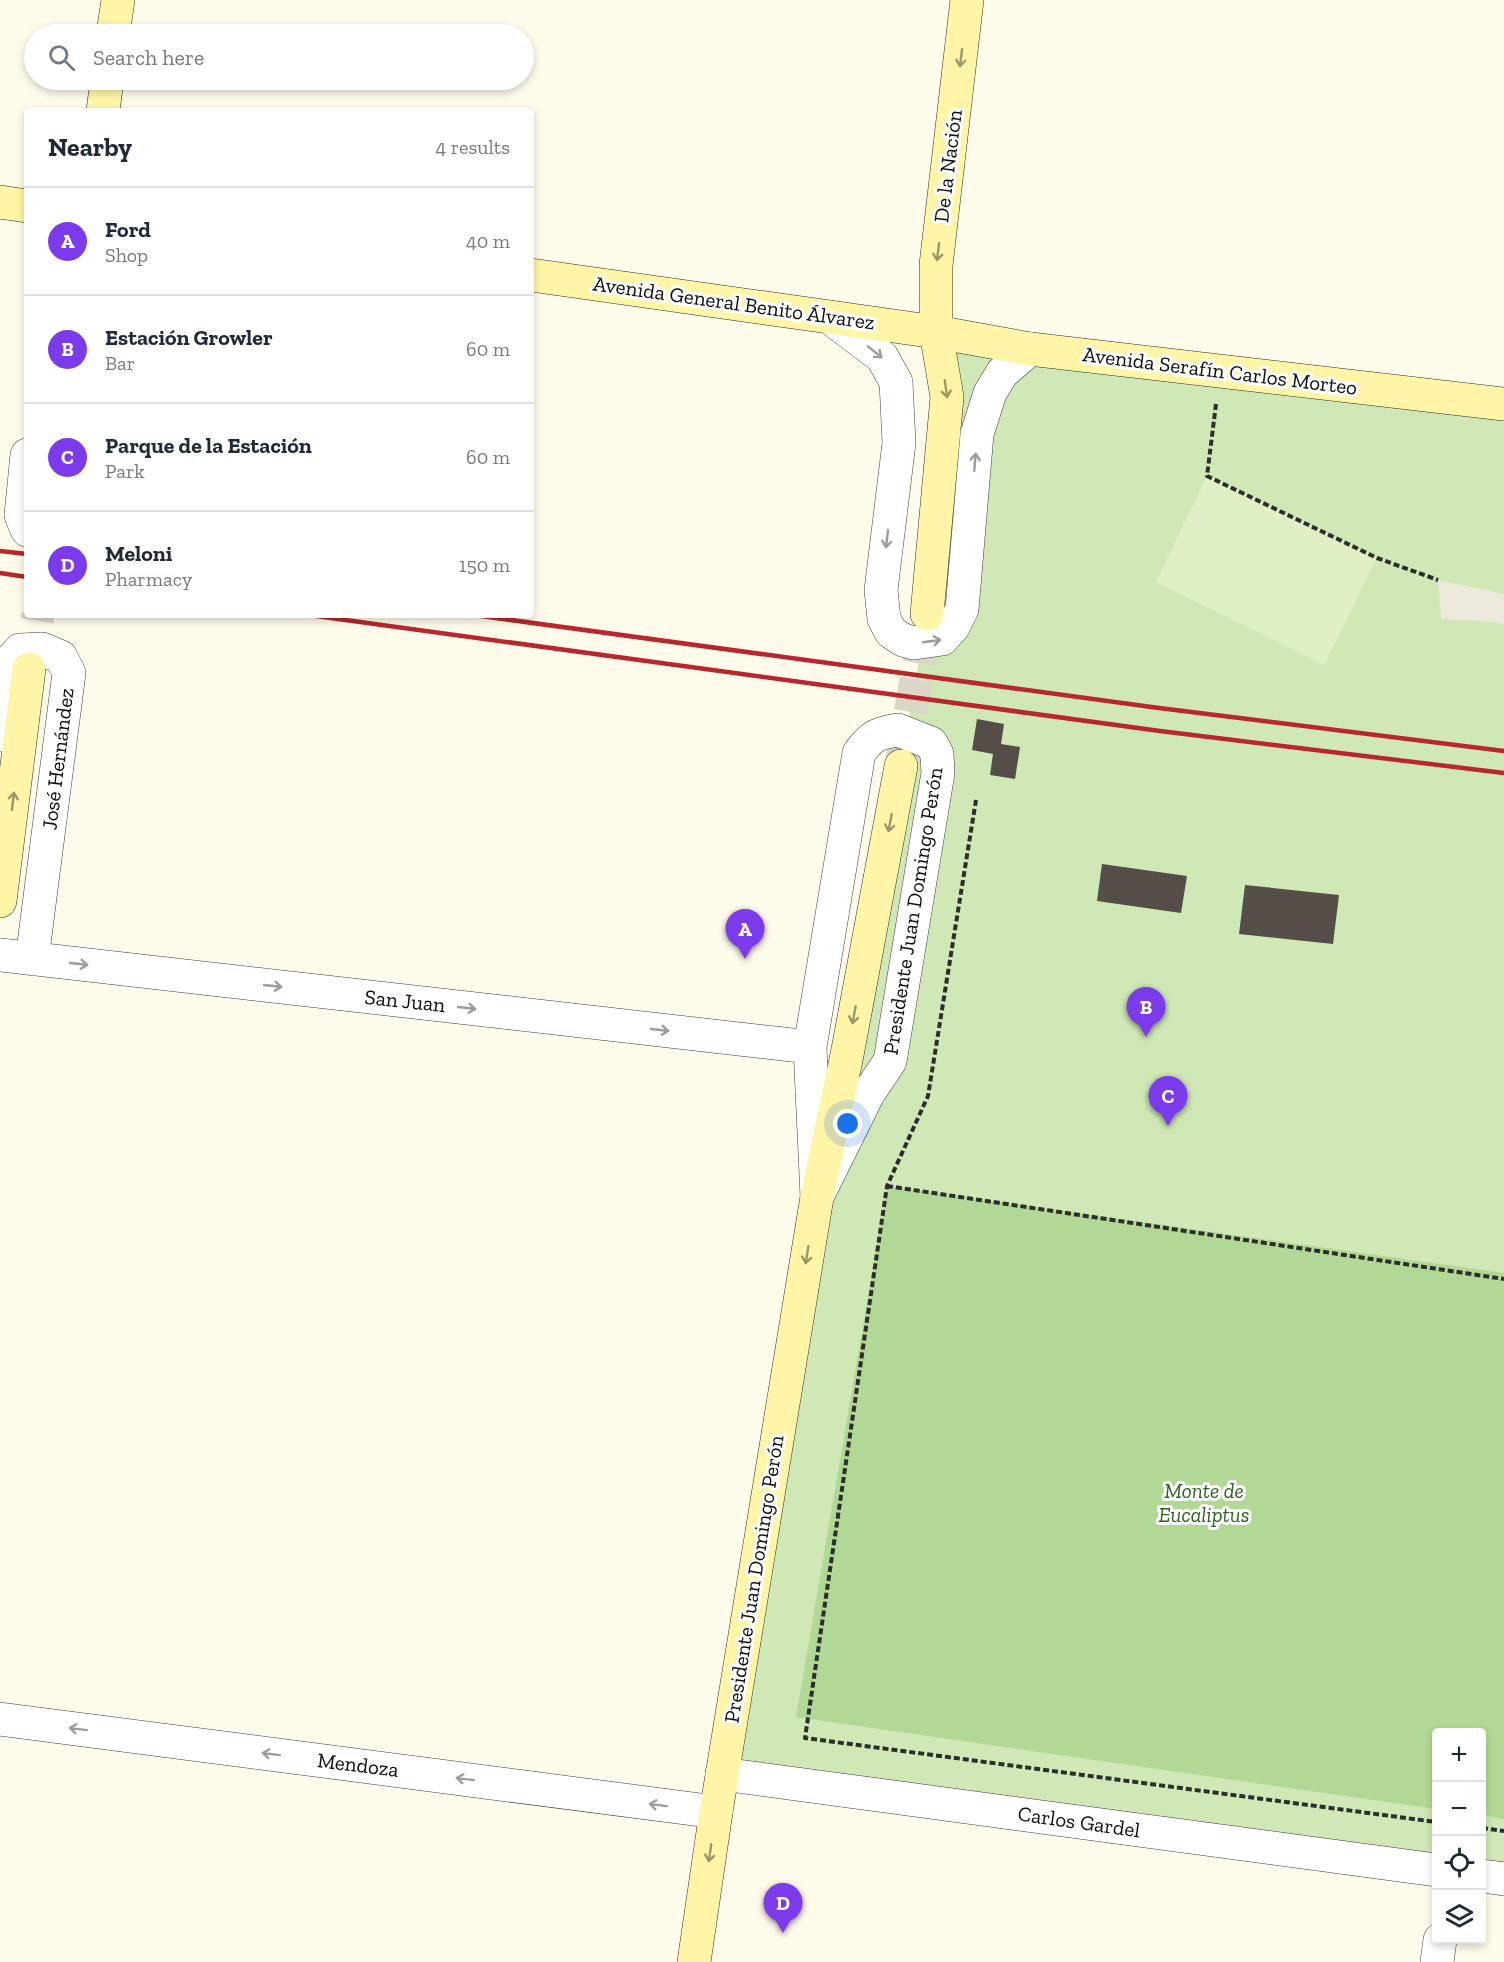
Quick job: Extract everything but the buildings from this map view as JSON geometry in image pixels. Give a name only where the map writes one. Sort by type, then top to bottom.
[{"type":"main road","points":[[114,24],[118,0]]},
{"type":"main road","name":"De la Nación","points":[[936,332],[936,265],[967,0]]},
{"type":"main road","points":[[103,108],[106,90]]},
{"type":"main road","points":[[0,202],[24,206]]},
{"type":"main road","name":"Avenida General Benito Álvarez","points":[[534,275],[936,332]]},
{"type":"main road","points":[[927,614],[947,397],[936,332]]},
{"type":"main road","name":"Avenida Serafín Carlos Morteo","points":[[936,332],[1030,349],[1504,404]]},
{"type":"main road","name":"José Hernández","points":[[0,901],[29,669]]},
{"type":"main road","name":"Presidente Juan Domingo Perón","points":[[694,1962],[722,1774],[817,1197],[847,1056],[901,766]]},
{"type":"street","points":[[828,317],[882,357],[896,382],[899,443],[881,590],[884,619],[891,632],[903,640],[914,643],[942,639],[953,627],[962,609],[977,434],[990,393],[1002,373],[1030,349]]},
{"type":"street","points":[[24,485],[21,515],[24,522]]},
{"type":"street","name":"José Hernández","points":[[0,735],[9,662],[20,650],[42,649],[61,657],[69,673],[32,959]]},
{"type":"street","name":"Presidente Juan Domingo Perón","points":[[898,730],[931,743],[937,754],[938,773],[890,1061],[868,1094],[817,1197],[810,1047],[859,753],[866,743],[879,733],[898,730]]},
{"type":"street","name":"San Juan","points":[[0,955],[810,1047]]},
{"type":"street","name":"Mendoza","points":[[0,1719],[716,1812]]},
{"type":"street","name":"Carlos Gardel","points":[[722,1774],[1432,1869]]},
{"type":"street","points":[[1486,1877],[1504,1879]]},
{"type":"street","points":[[1437,1962],[1439,1944]]},
{"type":"path","points":[[1216,400],[1207,476],[1377,558],[1438,580]]},
{"type":"path","points":[[976,800],[928,1096],[886,1186],[805,1738],[1432,1821]]},
{"type":"path","points":[[886,1186],[1504,1280]]},
{"type":"path","points":[[1486,1829],[1504,1831]]},
{"type":"green space","points":[[936,332],[1504,404],[1504,1879],[1486,1877],[1486,1728],[1432,1728],[1432,1869],[722,1774],[927,614]]},
{"type":"green space","points":[[1207,476],[1377,558],[1324,665],[1156,582]]},
{"type":"green space","name":"Monte de Eucaliptus","points":[[887,1186],[1504,1273],[1504,1819],[1486,1816],[1486,1728],[1432,1728],[1432,1808],[796,1717]]},
{"type":"shaded area","points":[[1438,580],[1504,594],[1504,624],[1441,619]]},
{"type":"tunnel","points":[[902,760],[927,616]]},
{"type":"tunnel","points":[[29,669],[38,618]]},
{"type":"railway","points":[[0,551],[24,554]]},
{"type":"railway","points":[[0,573],[24,577]]},
{"type":"railway","points":[[331,618],[1160,731],[1504,773]]},
{"type":"railway","points":[[496,618],[1159,708],[1504,751]]},
{"type":"place","name":"Ford","points":[[745,959]]},
{"type":"place","name":"Estación Growler","points":[[1146,1037]]},
{"type":"place","name":"Parque de la Estación","points":[[1168,1126]]},
{"type":"place","name":"Meloni","points":[[783,1933]]}]
